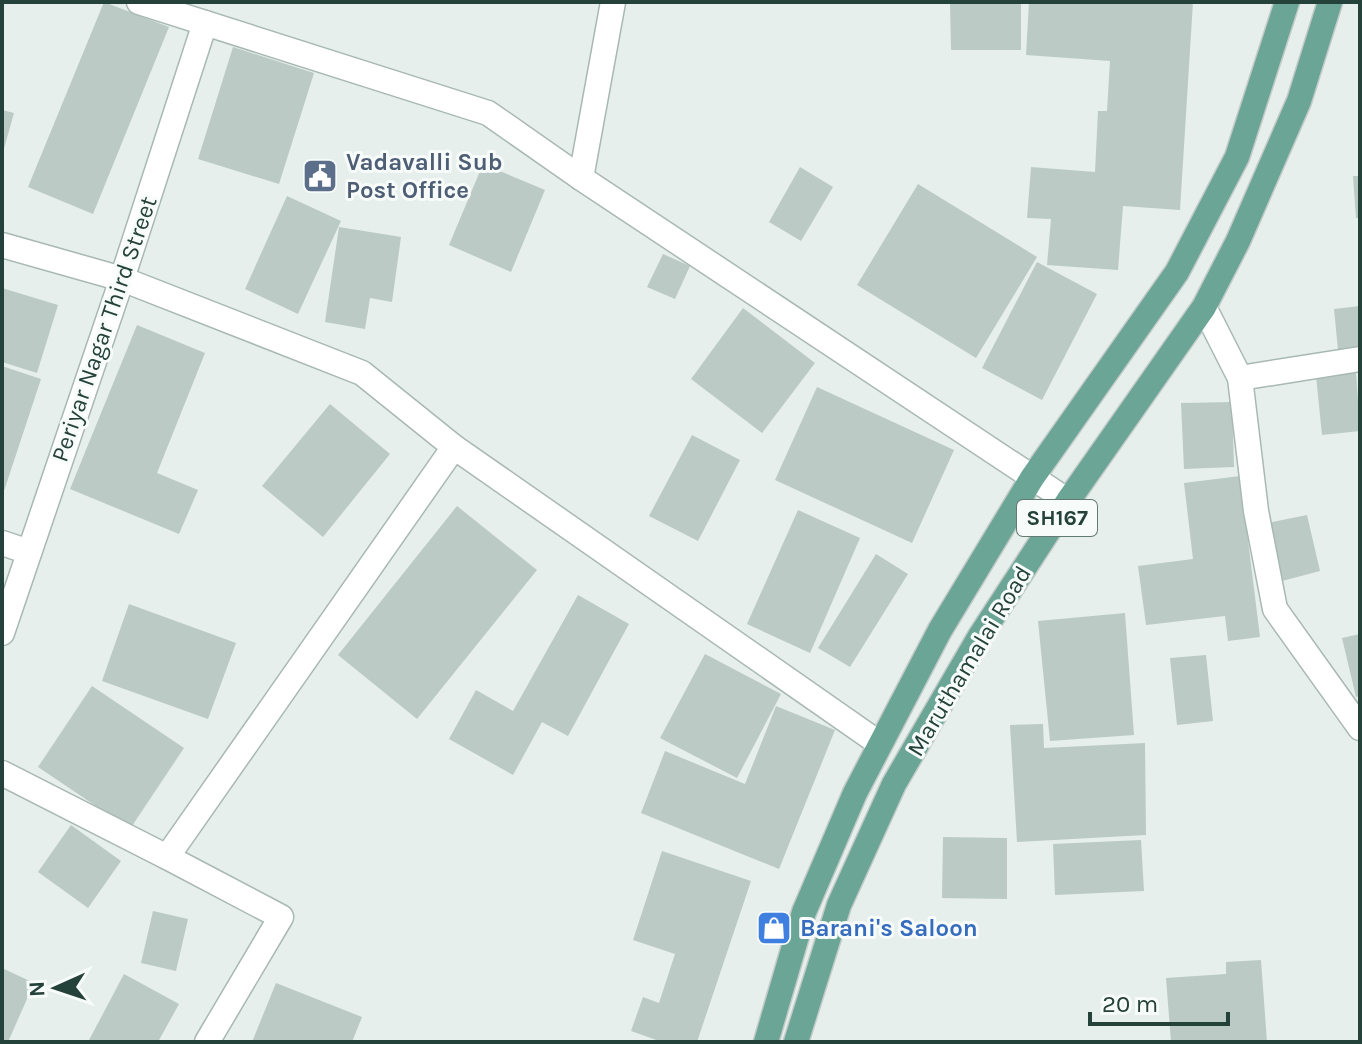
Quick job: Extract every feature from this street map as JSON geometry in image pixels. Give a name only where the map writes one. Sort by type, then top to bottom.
[{"type":"main road","name":"Maruthamalai Road","points":[[766,1042],[804,912],[855,793],[940,630],[1032,478],[1177,272],[1237,157],[1287,2]]},
{"type":"main road","name":"Maruthamalai Road","points":[[796,1042],[839,905],[894,784],[980,636],[1068,501],[1204,307],[1238,241],[1299,101],[1330,2]]},
{"type":"street","points":[[139,2],[488,113],[1068,501]]},
{"type":"street","points":[[581,178],[613,2]]},
{"type":"street","name":"Periyar Nagar Third Street","points":[[2,633],[205,23]]},
{"type":"street","points":[[2,245],[122,279],[362,373],[454,447],[880,744]]},
{"type":"street","points":[[1204,307],[1240,378],[1256,511],[1275,609],[1360,728]]},
{"type":"street","points":[[1240,378],[1360,359]]},
{"type":"street","points":[[167,857],[454,447]]},
{"type":"street","points":[[2,543],[29,552]]},
{"type":"street","points":[[2,773],[281,917],[207,1042]]},
{"type":"building","points":[[104,2],[169,27],[93,214],[28,187]]},
{"type":"building","points":[[950,2],[1021,2],[1021,50],[951,50]]},
{"type":"building","points":[[1029,2],[1193,2],[1180,210],[1123,206],[1118,270],[1047,265],[1051,219],[1027,218],[1031,167],[1095,172],[1098,111],[1107,111],[1110,61],[1026,55]]},
{"type":"building","points":[[233,47],[314,73],[279,184],[198,159]]},
{"type":"building","points":[[2,110],[14,113],[3,152],[2,152]]},
{"type":"building","points":[[483,164],[545,190],[511,272],[449,245]]},
{"type":"building","points":[[800,167],[833,187],[801,241],[769,222]]},
{"type":"building","points":[[1353,176],[1360,176],[1360,218],[1356,218]]},
{"type":"building","points":[[918,184],[1037,257],[976,358],[857,285]]},
{"type":"building","points":[[287,196],[341,221],[298,314],[245,289]]},
{"type":"building","points":[[339,227],[401,237],[392,302],[370,298],[365,329],[325,322]]},
{"type":"building","points":[[663,254],[690,266],[675,299],[647,287]]},
{"type":"building","points":[[1037,262],[1097,294],[1042,400],[982,368]]},
{"type":"building","points":[[2,288],[58,305],[37,373],[2,362]]},
{"type":"building","points":[[1360,306],[1360,347],[1338,350],[1334,309]]},
{"type":"building","points":[[743,308],[815,363],[762,433],[691,379]]},
{"type":"building","points":[[137,325],[205,353],[157,473],[198,490],[179,534],[70,489]]},
{"type":"building","points":[[2,366],[41,379],[3,494],[2,494]]},
{"type":"building","points":[[1356,372],[1360,431],[1322,435],[1316,376]]},
{"type":"building","points":[[817,387],[954,450],[912,543],[775,480]]},
{"type":"building","points":[[1232,402],[1234,467],[1184,469],[1181,403]]},
{"type":"building","points":[[330,404],[390,454],[323,537],[262,486]]},
{"type":"building","points":[[692,435],[740,460],[698,541],[649,516]]},
{"type":"building","points":[[1240,476],[1260,637],[1228,641],[1225,616],[1146,625],[1138,566],[1193,559],[1184,483]]},
{"type":"building","points":[[457,506],[537,570],[417,719],[338,655]]},
{"type":"building","points":[[798,510],[860,538],[810,653],[747,624]]},
{"type":"building","points":[[1307,515],[1320,571],[1282,581],[1268,523]]},
{"type":"building","points":[[876,554],[908,574],[850,667],[818,648]]},
{"type":"building","points":[[578,595],[629,624],[568,736],[542,722],[513,775],[449,739],[476,690],[513,711]]},
{"type":"building","points":[[129,604],[236,643],[208,719],[102,681]]},
{"type":"building","points":[[1125,613],[1134,735],[1050,741],[1038,621]]},
{"type":"building","points":[[1360,634],[1360,696],[1356,697],[1342,638]]},
{"type":"building","points":[[705,654],[781,694],[737,778],[660,738]]},
{"type":"building","points":[[1206,655],[1213,721],[1177,725],[1170,658]]},
{"type":"building","points":[[92,686],[184,748],[130,829],[38,767]]},
{"type":"building","points":[[776,706],[835,730],[779,869],[641,813],[665,751],[745,784]]},
{"type":"building","points":[[1043,724],[1044,748],[1145,743],[1146,835],[1017,842],[1010,725]]},
{"type":"building","points":[[71,825],[121,861],[88,908],[38,872]]},
{"type":"building","points":[[943,837],[1007,838],[1007,899],[942,898]]},
{"type":"building","points":[[1141,840],[1144,891],[1055,895],[1053,844]]},
{"type":"building","points":[[662,851],[751,881],[697,1042],[662,1042],[631,1031],[643,997],[659,1003],[675,954],[633,940]]},
{"type":"building","points":[[153,911],[188,919],[176,971],[141,963]]},
{"type":"building","points":[[1261,960],[1267,1042],[1171,1042],[1166,978],[1226,974],[1226,962]]},
{"type":"building","points":[[2,968],[34,983],[8,1042],[2,1042]]},
{"type":"building","points":[[124,974],[179,1004],[158,1042],[88,1042]]},
{"type":"building","points":[[276,983],[362,1017],[352,1042],[252,1042]]},
{"type":"place","name":"Vadavalli Sub Post Office","points":[[320,176]]},
{"type":"place","name":"Barani's Saloon","points":[[774,928]]}]
